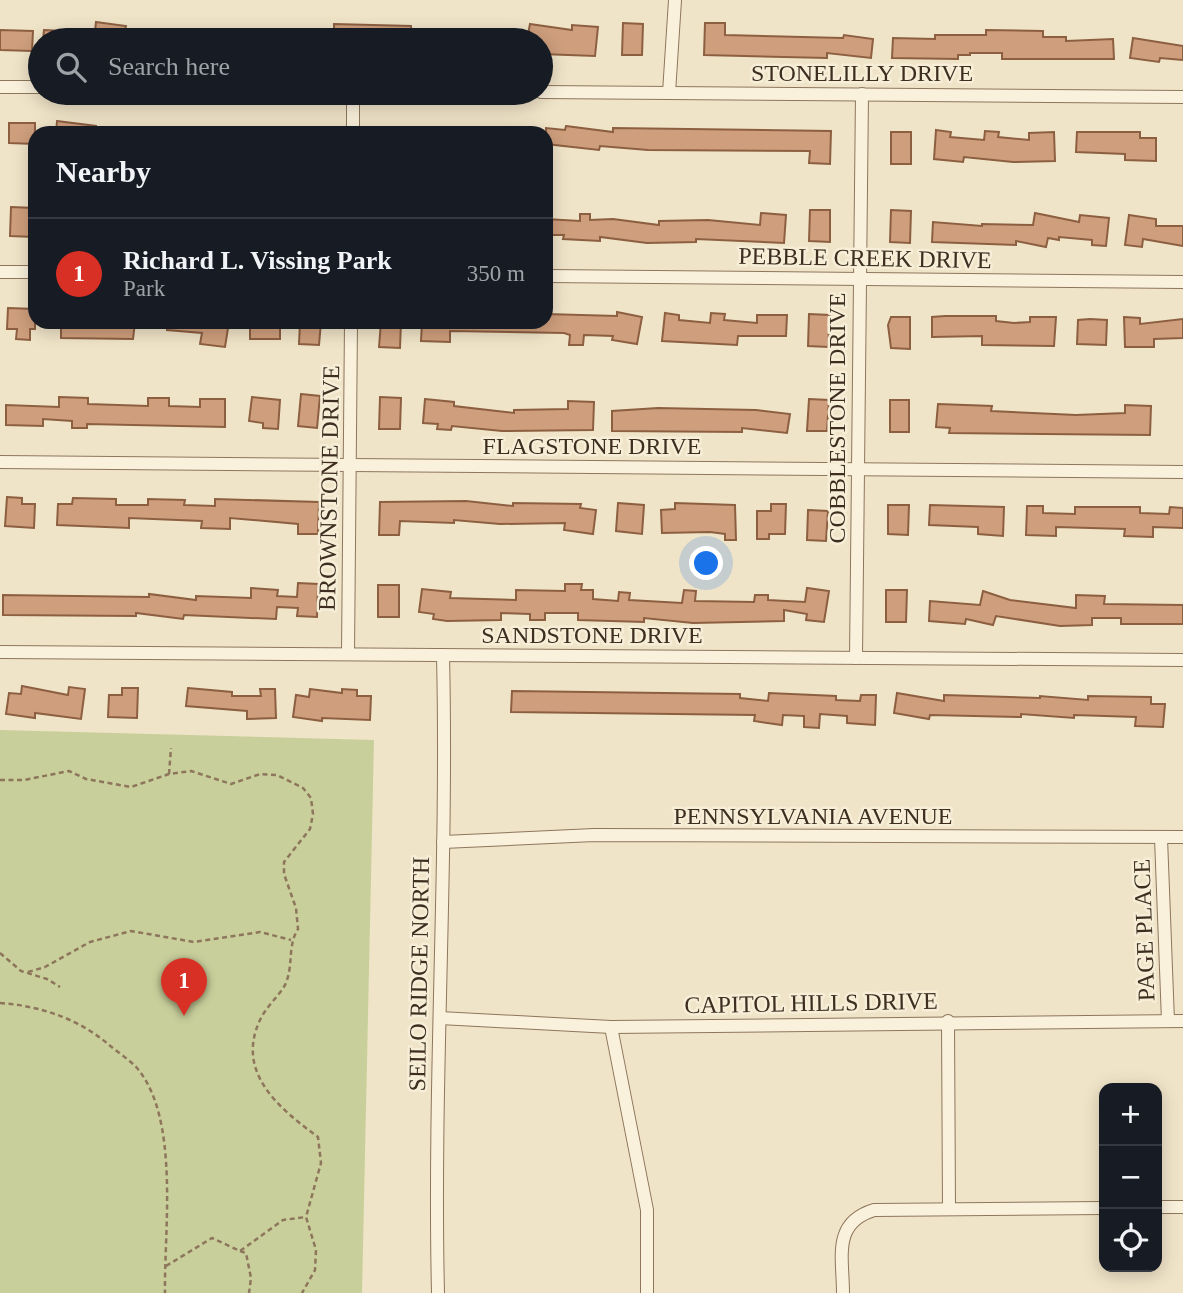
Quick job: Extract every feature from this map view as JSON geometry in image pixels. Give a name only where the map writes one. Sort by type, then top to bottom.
[{"type":"street","points":[[669,93],[675,1]]},
{"type":"street","points":[[0,87],[28,87]]},
{"type":"street","name":"STONELILLY DRIVE","points":[[553,92],[1183,97]]},
{"type":"street","name":"COBBLESTONE DRIVE","points":[[856,658],[862,94]]},
{"type":"street","points":[[354,105],[354,126]]},
{"type":"street","points":[[0,272],[28,272]]},
{"type":"street","name":"PEBBLE CREEK DRIVE","points":[[553,276],[1183,282]]},
{"type":"street","name":"BROWNSTONE DRIVE","points":[[348,654],[351,329]]},
{"type":"street","name":"FLAGSTONE DRIVE","points":[[0,462],[1183,472]]},
{"type":"street","name":"SANDSTONE DRIVE","points":[[0,652],[1183,660]]},
{"type":"street","name":"SEILO RIDGE NORTH","points":[[438,1293],[435,1123],[440,1018],[443,655]]},
{"type":"street","name":"PENNSYLVANIA AVENUE","points":[[443,842],[594,835],[1183,837]]},
{"type":"street","name":"PAGE PLACE","points":[[1161,838],[1168,1021]]},
{"type":"street","name":"CAPITOL HILLS DRIVE","points":[[440,1018],[611,1027],[948,1021],[1183,1021]]},
{"type":"street","points":[[948,1021],[948,1209]]},
{"type":"street","points":[[611,1027],[647,1210],[647,1293]]},
{"type":"street","points":[[1162,1207],[1183,1207]]},
{"type":"street","points":[[843,1293],[843,1236],[857,1215],[874,1210],[1099,1208]]},
{"type":"path","points":[[169,774],[171,748]]},
{"type":"path","points":[[0,780],[24,780],[69,771],[86,779],[131,787],[169,774],[191,771],[231,784],[260,774],[277,775],[303,788],[311,798],[313,814],[310,829],[284,862],[284,874],[291,891],[298,929],[291,940],[289,975],[259,1022],[253,1059],[260,1083],[272,1099],[318,1137],[321,1163],[306,1217],[316,1250],[315,1270],[302,1293]]},
{"type":"path","points":[[28,972],[55,962],[90,942],[131,931],[194,942],[260,932],[291,940]]},
{"type":"path","points":[[0,953],[21,971],[60,987]]},
{"type":"path","points":[[0,1003],[32,1005],[88,1028],[138,1069],[162,1119],[167,1184],[165,1293]]},
{"type":"path","points":[[240,1251],[283,1220],[306,1217]]},
{"type":"path","points":[[166,1266],[212,1238],[246,1253],[251,1278],[249,1293]]},
{"type":"green space","points":[[0,730],[374,740],[362,1293],[0,1293]]},
{"type":"building","points":[[96,22],[126,26],[126,28],[95,28]]},
{"type":"building","points":[[623,23],[643,24],[642,55],[622,55]]},
{"type":"building","points":[[705,23],[725,23],[725,35],[843,38],[844,35],[873,39],[871,58],[827,53],[827,58],[704,55]]},
{"type":"building","points":[[334,24],[411,26],[411,28],[334,28]]},
{"type":"building","points":[[530,24],[572,30],[572,25],[598,27],[595,56],[553,54],[553,28],[529,28]]},
{"type":"building","points":[[0,30],[28,31],[28,51],[0,50]]},
{"type":"building","points":[[986,30],[1043,31],[1043,37],[1066,37],[1066,41],[1113,39],[1114,59],[1002,59],[1002,53],[970,53],[958,55],[958,59],[892,58],[893,38],[935,39],[935,35],[986,35]]},
{"type":"building","points":[[1133,38],[1183,46],[1183,60],[1160,58],[1159,62],[1130,58]]},
{"type":"building","points":[[57,121],[96,126],[57,126]]},
{"type":"building","points":[[9,123],[35,123],[35,126],[28,126],[28,144],[9,143]]},
{"type":"building","points":[[566,126],[613,132],[613,128],[831,131],[830,164],[809,163],[810,151],[648,150],[600,146],[599,150],[553,145],[553,129],[565,130]]},
{"type":"building","points":[[936,130],[951,132],[950,137],[984,140],[985,131],[999,132],[998,137],[1029,140],[1029,133],[1054,132],[1055,161],[1013,162],[964,157],[963,162],[934,159]]},
{"type":"building","points":[[891,132],[911,132],[911,164],[891,164]]},
{"type":"building","points":[[1077,132],[1140,132],[1140,138],[1156,138],[1156,161],[1125,160],[1125,154],[1076,152]]},
{"type":"building","points":[[11,207],[28,208],[28,237],[10,236]]},
{"type":"building","points":[[810,210],[830,210],[830,242],[809,241]]},
{"type":"building","points":[[891,210],[911,211],[910,243],[890,242]]},
{"type":"building","points":[[761,213],[786,215],[784,243],[696,239],[696,242],[647,243],[600,237],[600,241],[563,239],[564,235],[553,235],[553,219],[580,221],[580,214],[590,214],[590,220],[613,219],[659,225],[659,221],[708,220],[760,225]]},
{"type":"building","points":[[1035,213],[1079,222],[1080,215],[1109,218],[1106,246],[1092,245],[1092,240],[1059,237],[1059,240],[1048,238],[1046,247],[1016,241],[1016,245],[932,242],[933,222],[982,226],[1033,225]]},
{"type":"building","points":[[1129,215],[1156,219],[1156,226],[1183,226],[1183,246],[1143,239],[1142,247],[1125,245]]},
{"type":"building","points":[[8,308],[28,309],[30,340],[16,339],[17,329],[7,329]]},
{"type":"building","points":[[617,312],[642,317],[637,344],[612,340],[613,336],[584,335],[583,345],[569,345],[570,335],[564,333],[450,331],[450,342],[421,341],[422,329],[553,329],[553,314],[617,316]]},
{"type":"building","points":[[665,313],[679,315],[679,320],[710,323],[711,313],[725,314],[724,320],[757,323],[757,315],[787,315],[786,336],[738,336],[737,345],[662,341]]},
{"type":"building","points":[[809,314],[830,315],[828,347],[808,346]]},
{"type":"building","points":[[996,316],[996,321],[1014,323],[1030,322],[1030,317],[1056,317],[1054,346],[982,345],[982,336],[932,337],[932,317]]},
{"type":"building","points":[[891,317],[910,317],[910,349],[891,348],[888,325]]},
{"type":"building","points":[[1124,317],[1140,318],[1140,324],[1183,319],[1183,338],[1154,339],[1154,347],[1125,347]]},
{"type":"building","points":[[1078,320],[1107,320],[1106,345],[1077,344]]},
{"type":"building","points":[[61,329],[134,329],[133,339],[61,338]]},
{"type":"building","points":[[228,329],[225,347],[200,344],[202,333],[167,330]]},
{"type":"building","points":[[250,329],[280,329],[280,339],[250,339]]},
{"type":"building","points":[[300,329],[320,329],[319,345],[299,344]]},
{"type":"building","points":[[380,329],[401,329],[400,348],[379,347]]},
{"type":"building","points":[[301,394],[320,396],[317,428],[298,426]]},
{"type":"building","points":[[59,397],[88,398],[88,404],[148,406],[148,398],[169,398],[169,406],[200,407],[200,399],[225,399],[225,427],[87,424],[87,428],[72,428],[72,421],[43,419],[43,426],[6,425],[6,405],[59,407]]},
{"type":"building","points":[[252,397],[280,400],[278,429],[263,428],[263,423],[249,421]]},
{"type":"building","points":[[380,397],[401,398],[400,429],[379,429]]},
{"type":"building","points":[[425,399],[454,402],[454,406],[514,413],[514,410],[568,409],[568,401],[594,402],[593,430],[502,431],[452,426],[451,430],[437,429],[438,424],[423,423]]},
{"type":"building","points":[[809,399],[829,400],[827,431],[807,431]]},
{"type":"building","points":[[890,400],[909,400],[909,432],[890,432]]},
{"type":"building","points":[[938,404],[992,406],[991,411],[1076,415],[1125,413],[1125,405],[1151,406],[1150,435],[949,433],[950,428],[936,427]]},
{"type":"building","points":[[658,408],[756,410],[790,414],[787,433],[742,428],[742,432],[612,431],[612,411]]},
{"type":"building","points":[[7,497],[22,498],[22,504],[35,504],[34,528],[5,526]]},
{"type":"building","points":[[73,498],[116,499],[116,505],[148,505],[148,499],[185,500],[184,505],[215,506],[215,499],[319,502],[318,534],[298,534],[298,524],[230,518],[230,529],[201,528],[202,521],[129,518],[129,528],[57,525],[58,504],[72,504]]},
{"type":"building","points":[[466,501],[513,506],[513,503],[581,504],[580,508],[596,510],[593,534],[564,530],[565,523],[500,524],[454,520],[454,523],[400,521],[399,535],[379,535],[380,502]]},
{"type":"building","points":[[618,503],[644,505],[642,534],[616,531]]},
{"type":"building","points":[[675,503],[735,505],[736,540],[725,540],[725,534],[710,532],[662,533],[661,510],[675,509]]},
{"type":"building","points":[[771,504],[786,504],[785,534],[769,534],[769,539],[757,539],[757,511],[771,511]]},
{"type":"building","points":[[888,505],[909,505],[908,535],[888,534]]},
{"type":"building","points":[[930,505],[1004,507],[1003,536],[978,534],[978,527],[929,525]]},
{"type":"building","points":[[1027,506],[1043,506],[1043,513],[1075,514],[1075,507],[1140,507],[1140,513],[1169,514],[1170,507],[1183,508],[1183,528],[1153,527],[1153,537],[1124,536],[1125,529],[1056,527],[1056,536],[1026,535]]},
{"type":"building","points":[[808,510],[828,511],[826,541],[807,540]]},
{"type":"building","points":[[298,583],[318,584],[317,617],[297,616],[298,608],[277,607],[276,619],[184,615],[183,619],[136,613],[136,616],[3,615],[3,595],[149,597],[149,594],[196,600],[196,596],[251,598],[251,588],[278,590],[277,596],[297,597]]},
{"type":"building","points":[[565,584],[582,584],[581,590],[593,590],[593,599],[618,601],[619,592],[630,593],[629,600],[682,603],[684,590],[696,591],[695,601],[754,602],[755,595],[768,595],[768,600],[805,602],[807,588],[829,591],[824,622],[806,620],[807,614],[784,610],[784,621],[693,623],[644,618],[644,622],[578,620],[578,613],[545,613],[545,620],[530,620],[530,614],[501,613],[501,620],[447,621],[433,619],[434,614],[419,612],[422,589],[451,592],[450,598],[516,600],[516,590],[565,591]]},
{"type":"building","points":[[378,585],[399,585],[399,617],[378,617]]},
{"type":"building","points":[[886,590],[907,590],[906,622],[886,622]]},
{"type":"building","points":[[983,591],[1010,600],[1076,608],[1076,595],[1105,596],[1104,604],[1183,605],[1183,624],[1121,624],[1121,618],[1092,618],[1092,625],[1060,626],[996,616],[993,625],[966,619],[965,624],[929,621],[930,601],[980,605]]},
{"type":"building","points":[[22,686],[68,695],[69,687],[85,689],[81,719],[35,713],[35,718],[6,714],[9,693],[21,694]]},
{"type":"building","points":[[122,688],[138,688],[137,718],[108,717],[109,695],[122,695]]},
{"type":"building","points":[[188,688],[232,692],[232,696],[261,696],[260,689],[275,689],[276,718],[247,719],[247,711],[186,706]]},
{"type":"building","points":[[310,689],[342,693],[342,689],[357,690],[357,696],[371,696],[370,720],[322,718],[322,721],[293,717],[296,695],[309,697]]},
{"type":"building","points":[[512,691],[740,694],[740,698],[768,701],[769,693],[836,696],[836,700],[860,701],[861,695],[876,695],[875,725],[847,723],[847,716],[820,714],[819,728],[804,727],[804,716],[783,715],[782,725],[754,721],[755,715],[511,712]]},
{"type":"building","points":[[897,693],[944,701],[944,695],[1040,696],[1088,700],[1088,696],[1151,697],[1151,704],[1165,704],[1163,727],[1135,726],[1136,717],[1074,715],[1074,718],[1021,714],[1021,717],[930,715],[929,719],[894,713]]},
{"type":"place","name":"Richard L. Vissing Park","points":[[184,1016]]}]
